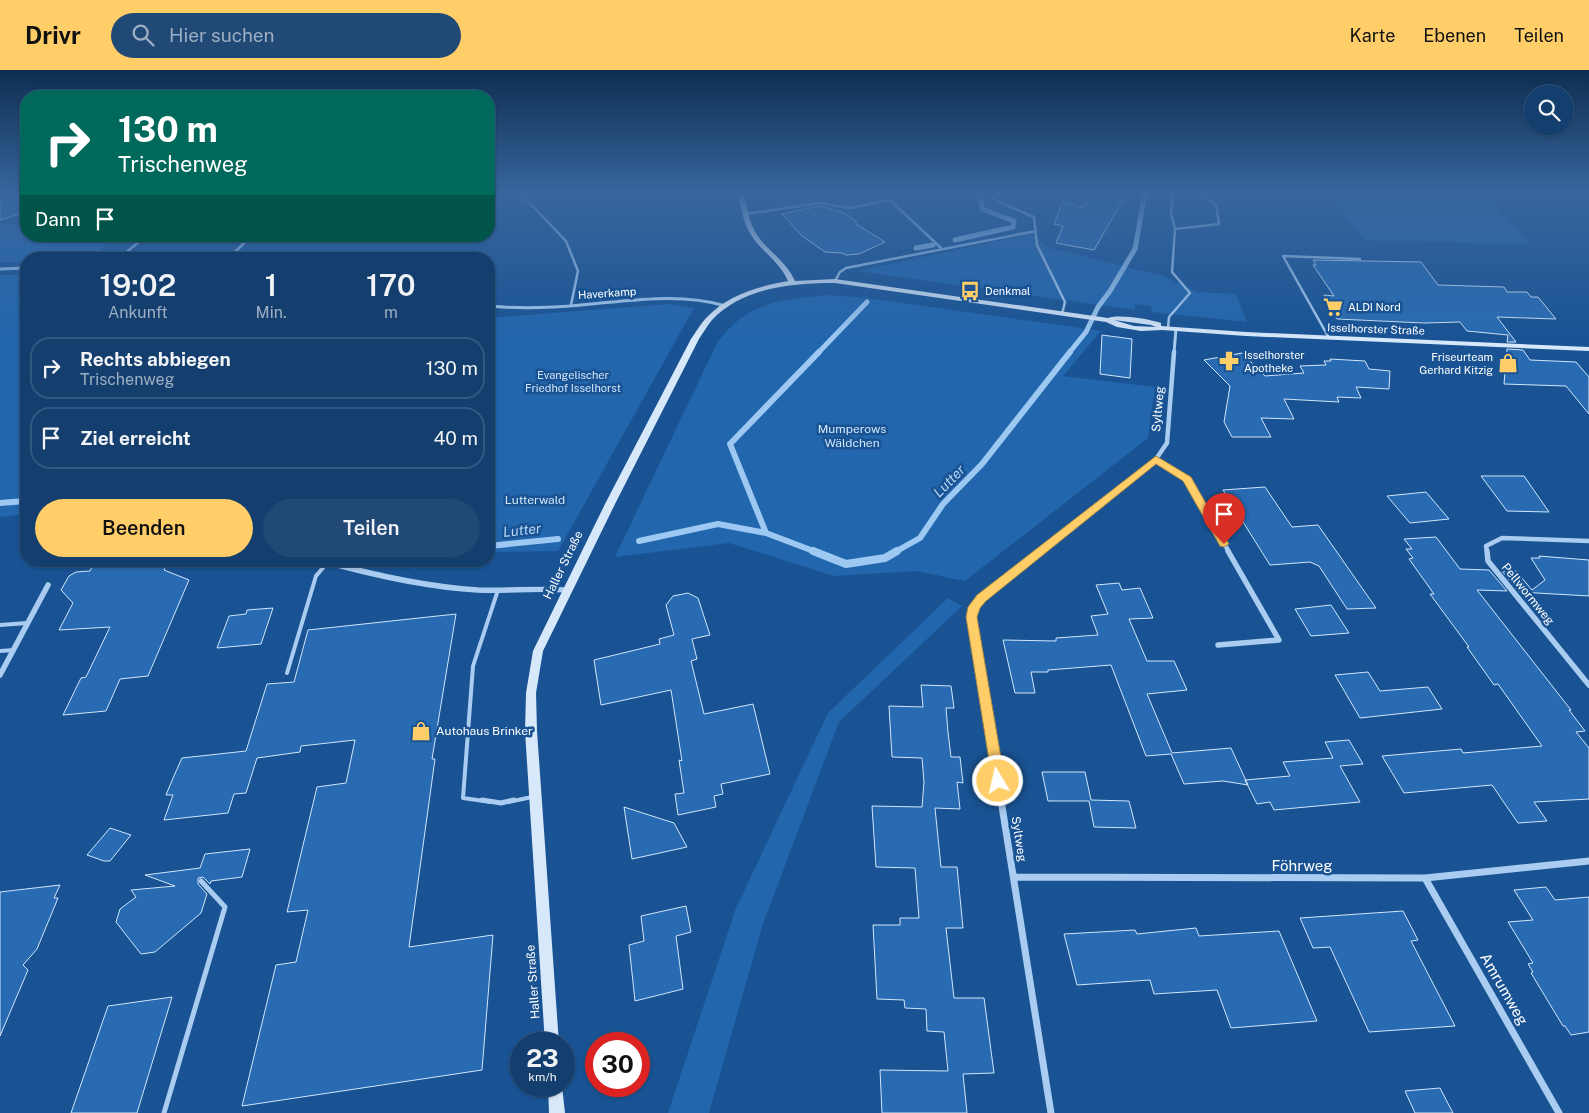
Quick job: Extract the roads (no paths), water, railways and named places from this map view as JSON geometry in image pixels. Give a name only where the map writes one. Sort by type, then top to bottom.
[{"type":"street","points":[[235,252],[245,242]]},
{"type":"street","points":[[760,242],[777,257],[792,282]]},
{"type":"street","points":[[0,269],[20,268]]},
{"type":"street","name":"Isselhorster Straße","points":[[792,282],[835,281],[1108,320],[1115,325],[1153,330],[1165,328],[1329,338],[1589,349]]},
{"type":"street","name":"Haller Straße","points":[[551,1032],[531,693],[538,651],[567,590],[695,339],[711,317],[726,306],[742,297],[771,286],[792,282]]},
{"type":"street","name":"Haverkamp","points":[[495,306],[527,308],[677,297],[705,299],[726,306]]},
{"type":"street","name":"Syltweg","points":[[1051,1113],[972,617],[974,607],[982,598],[1156,459],[1167,443],[1176,329]]},
{"type":"street","points":[[1156,459],[1187,479],[1279,640],[1218,645]]},
{"type":"street","name":"Pellwormweg","points":[[1589,541],[1502,538],[1486,546],[1488,561],[1589,685]]},
{"type":"street","points":[[348,567],[406,580],[467,589],[545,588],[567,590]]},
{"type":"street","points":[[0,675],[48,585]]},
{"type":"street","name":"Föhrweg","points":[[1014,877],[1425,878],[1589,861]]},
{"type":"street","name":"Amrumweg","points":[[1425,878],[1559,1113]]},
{"type":"street","points":[[556,1097],[557,1113]]},
{"type":"lane","points":[[127,252],[139,242]]},
{"type":"lane","points":[[566,242],[578,271],[571,305]]},
{"type":"lane","points":[[934,242],[941,248]]},
{"type":"lane","points":[[835,281],[840,272],[846,268],[974,242]]},
{"type":"lane","points":[[1037,242],[1065,302],[1062,314]]},
{"type":"lane","points":[[1165,328],[1169,317],[1190,293],[1172,272],[1174,242]]},
{"type":"lane","points":[[1329,338],[1283,256],[1360,259]]},
{"type":"lane","points":[[287,673],[316,576],[322,567]]},
{"type":"lane","points":[[498,590],[473,666],[463,798],[501,803],[536,797]]},
{"type":"lane","points":[[0,625],[28,623]]},
{"type":"lane","points":[[0,651],[14,650]]},
{"type":"lane","points":[[164,1113],[225,907],[201,881]]},
{"type":"waterway","name":"Lutter","points":[[1069,353],[1086,332],[1098,307],[1110,291],[1135,249],[1136,242]]},
{"type":"waterway","points":[[916,248],[933,245]]},
{"type":"waterway","points":[[818,353],[867,302]]},
{"type":"waterway","points":[[766,533],[730,444],[819,352]]},
{"type":"waterway","name":"Lutter","points":[[895,552],[920,538],[943,504],[982,464],[1070,352]]},
{"type":"waterway","name":"Lutter","points":[[0,503],[20,501]]},
{"type":"waterway","name":"Lutter","points":[[639,541],[718,524],[766,533]]},
{"type":"waterway","name":"Lutter","points":[[766,533],[816,552]]},
{"type":"waterway","name":"Lutter","points":[[495,545],[558,539]]},
{"type":"waterway","name":"Lutter","points":[[813,551],[846,564],[885,558],[897,551]]},
{"type":"place","name":"Denkmal","points":[[970,291]]},
{"type":"place","name":"ALDI Nord","points":[[1333,307]]},
{"type":"place","name":"Isselhorster Apotheke","points":[[1229,361]]},
{"type":"place","name":"Friseurteam Gerhard Kitzig","points":[[1508,363]]},
{"type":"place","name":"Autohaus Brinker","points":[[421,731]]},
{"type":"park label","name":"Evangelischer Friedhof Isselhorst","points":[[573,381]]},
{"type":"park label","name":"Mumperows Wäldchen","points":[[852,436]]},
{"type":"park label","name":"Lutterwald","points":[[535,500]]}]
